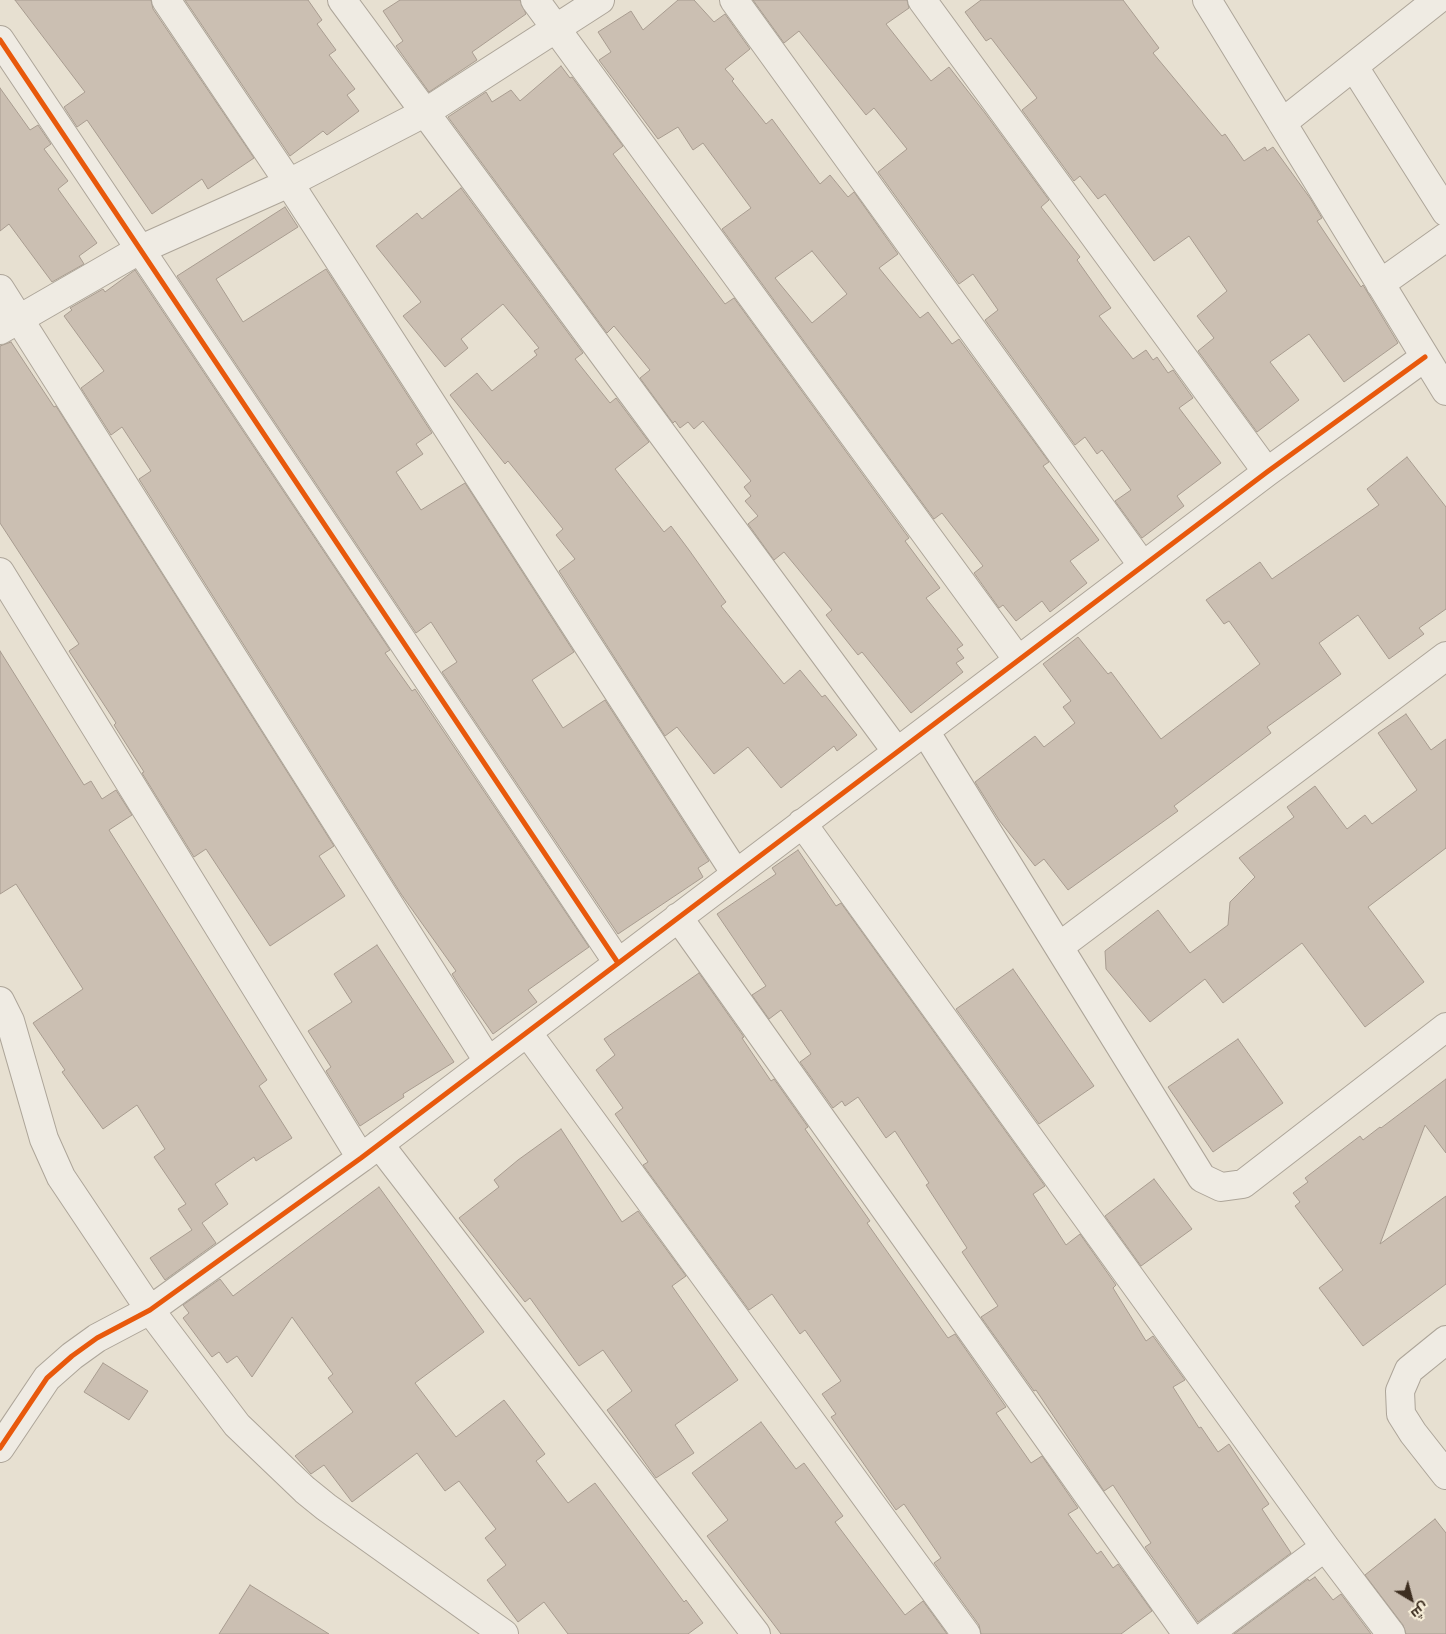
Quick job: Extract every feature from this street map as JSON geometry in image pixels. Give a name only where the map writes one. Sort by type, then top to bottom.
[{"type":"street","points":[[166,0],[288,183],[736,874]]},
{"type":"street","points":[[342,0],[897,752]]},
{"type":"street","points":[[535,0],[1018,660]]},
{"type":"street","points":[[10,324],[139,250],[288,183],[426,112],[557,30],[600,0]]},
{"type":"street","points":[[734,0],[1143,566]]},
{"type":"street","points":[[922,0],[1267,472]]},
{"type":"street","points":[[1207,0],[1446,392]]},
{"type":"street","points":[[1282,123],[1437,0]]},
{"type":"street","points":[[0,40],[618,963]]},
{"type":"street","points":[[1354,66],[1446,212]]},
{"type":"street","points":[[1380,284],[1446,237]]},
{"type":"street","points":[[0,289],[10,324],[488,1061]]},
{"type":"street","points":[[0,1448],[27,1405],[53,1372],[97,1338],[150,1310],[370,1151],[1267,472],[1425,358]]},
{"type":"street","points":[[0,572],[370,1151],[756,1634]]},
{"type":"street","points":[[1060,946],[1446,656]]},
{"type":"street","points":[[925,731],[1060,946],[1202,1178],[1221,1187],[1242,1184],[1446,1027]]},
{"type":"street","points":[[802,823],[1324,1547],[1391,1634]]},
{"type":"street","points":[[678,917],[1187,1634]]},
{"type":"street","points":[[0,1001],[10,1021],[44,1140],[61,1176],[150,1310],[237,1425],[304,1490],[350,1525],[504,1634]]},
{"type":"street","points":[[527,1032],[966,1634]]},
{"type":"street","points":[[1446,1340],[1409,1370],[1400,1391],[1401,1414],[1446,1475]]},
{"type":"street","points":[[1208,1634],[1324,1547]]},
{"type":"building","points":[[15,0],[151,0],[153,9],[254,158],[208,189],[202,179],[152,214],[87,120],[77,127],[64,107],[85,92]]},
{"type":"building","points":[[185,0],[308,0],[322,20],[317,24],[336,50],[329,55],[355,89],[347,95],[359,111],[327,135],[323,131],[290,156]]},
{"type":"building","points":[[400,0],[520,0],[526,14],[472,52],[477,60],[429,92],[396,46],[403,41],[383,11]]},
{"type":"building","points":[[678,0],[694,0],[714,22],[725,14],[750,49],[725,69],[734,79],[732,81],[766,124],[772,119],[820,184],[830,175],[848,197],[854,192],[898,254],[879,268],[920,318],[928,312],[952,344],[959,339],[1049,462],[1043,466],[1099,540],[1070,561],[1087,583],[1050,612],[1042,601],[1016,621],[1003,605],[999,608],[974,573],[983,566],[942,513],[934,519],[722,229],[751,208],[703,143],[693,150],[678,127],[658,139],[599,60],[611,52],[598,32],[631,11],[643,30]],"holes":[[[812,251],[847,294],[812,323],[775,278]]]},
{"type":"building","points":[[753,0],[907,0],[909,8],[886,24],[931,81],[949,67],[985,113],[1049,200],[1041,207],[1080,257],[1077,260],[1111,308],[1099,316],[1133,359],[1146,350],[1153,360],[1157,357],[1168,373],[1173,370],[1193,398],[1179,408],[1221,463],[1177,496],[1184,506],[1142,538],[1115,501],[1131,490],[1102,450],[1097,454],[1085,437],[1075,445],[985,320],[998,310],[973,274],[959,284],[878,172],[907,149],[874,108],[866,115],[799,31],[784,43]]},
{"type":"building","points":[[981,0],[1123,0],[1159,48],[1153,53],[1222,136],[1225,134],[1244,161],[1265,147],[1267,151],[1273,147],[1310,198],[1322,218],[1317,221],[1361,287],[1363,285],[1398,343],[1344,382],[1309,334],[1270,362],[1299,400],[1257,432],[1198,351],[1214,338],[1197,316],[1227,291],[1189,236],[1154,261],[1105,194],[1098,199],[1080,176],[1074,181],[1022,110],[1037,98],[991,38],[986,41],[965,12]]},
{"type":"building","points":[[561,66],[570,78],[572,77],[623,146],[613,154],[725,304],[734,298],[909,538],[905,541],[940,588],[926,598],[963,645],[957,649],[964,658],[956,663],[963,672],[911,713],[862,652],[858,655],[826,615],[832,610],[784,552],[774,560],[748,524],[758,516],[745,501],[751,496],[744,487],[751,481],[703,421],[694,429],[688,422],[680,428],[675,421],[673,423],[640,378],[650,370],[614,326],[607,333],[448,117],[486,92],[492,102],[511,90],[520,101]]},
{"type":"building","points":[[0,88],[30,130],[38,125],[51,144],[44,149],[68,181],[58,189],[97,243],[79,256],[84,264],[52,282],[9,224],[0,231]]},
{"type":"building","points":[[461,188],[583,353],[575,359],[610,403],[616,398],[649,442],[615,469],[664,532],[671,526],[726,602],[721,606],[784,684],[800,670],[822,697],[825,695],[857,735],[837,751],[834,746],[781,788],[748,747],[714,774],[677,727],[665,736],[559,571],[575,559],[556,535],[563,529],[508,461],[505,464],[450,395],[477,373],[492,391],[537,355],[534,351],[539,348],[503,304],[461,339],[468,348],[445,367],[403,316],[421,302],[376,246],[417,213],[422,219]]},
{"type":"building","points":[[285,207],[298,227],[216,279],[243,322],[326,269],[432,433],[416,444],[423,454],[396,472],[421,510],[465,483],[574,652],[532,680],[563,728],[605,700],[709,861],[698,868],[703,877],[618,934],[442,672],[457,662],[431,622],[416,633],[177,276]]},
{"type":"building","points":[[135,270],[390,650],[385,653],[412,691],[415,689],[589,947],[528,990],[537,1002],[493,1034],[452,974],[456,971],[401,894],[139,479],[151,471],[122,427],[111,435],[81,388],[104,371],[64,316],[72,310],[70,308],[103,289],[105,292]]},
{"type":"building","points":[[11,342],[54,407],[56,406],[334,846],[319,856],[345,896],[270,946],[206,849],[194,857],[114,725],[116,723],[69,651],[79,644],[0,523],[0,346]]},
{"type":"building","points":[[1407,457],[1446,507],[1446,609],[1419,628],[1424,634],[1389,659],[1358,615],[1319,643],[1341,674],[1267,727],[1271,733],[1174,806],[1178,811],[1068,890],[1044,859],[1035,866],[999,820],[975,782],[1035,736],[1044,747],[1075,723],[1063,707],[1071,701],[1043,664],[1078,637],[1108,674],[1111,672],[1161,739],[1260,664],[1229,621],[1224,624],[1206,600],[1260,562],[1272,579],[1379,505],[1367,489]]},
{"type":"building","points":[[0,651],[84,785],[91,781],[102,799],[116,790],[132,815],[109,830],[267,1080],[259,1086],[292,1138],[256,1161],[254,1157],[215,1184],[228,1204],[202,1223],[216,1243],[165,1280],[150,1258],[192,1230],[178,1209],[186,1204],[154,1157],[165,1149],[137,1105],[103,1129],[62,1072],[65,1070],[33,1023],[83,989],[16,884],[0,894]]},
{"type":"building","points":[[1406,714],[1431,750],[1446,739],[1446,848],[1368,907],[1424,982],[1365,1027],[1302,943],[1223,1003],[1205,979],[1150,1022],[1106,969],[1105,951],[1158,910],[1190,953],[1228,925],[1230,902],[1255,877],[1239,858],[1294,817],[1287,807],[1315,786],[1347,829],[1365,815],[1372,824],[1417,790],[1378,733]]},
{"type":"building","points":[[798,850],[836,906],[841,903],[1045,1186],[1033,1194],[1066,1245],[1080,1234],[1116,1285],[1113,1288],[1146,1341],[1153,1336],[1185,1380],[1173,1387],[1199,1428],[1201,1427],[1218,1452],[1229,1444],[1269,1504],[1262,1509],[1291,1553],[1198,1622],[1145,1547],[1151,1543],[1113,1485],[1104,1491],[1036,1390],[1034,1391],[981,1317],[998,1306],[962,1252],[967,1248],[926,1185],[929,1183],[895,1131],[886,1138],[858,1097],[845,1106],[842,1101],[833,1108],[800,1062],[811,1054],[781,1010],[769,1019],[752,995],[766,986],[717,914],[776,874],[772,868]]},
{"type":"building","points":[[377,945],[454,1062],[403,1094],[404,1097],[360,1126],[326,1071],[331,1067],[308,1031],[352,1002],[334,974]]},
{"type":"building","points":[[1013,969],[1094,1086],[1039,1124],[956,1009]]},
{"type":"building","points":[[699,973],[744,1037],[742,1038],[771,1081],[774,1079],[808,1127],[805,1129],[870,1221],[867,1223],[943,1331],[948,1338],[955,1334],[1006,1407],[996,1413],[1031,1463],[1042,1456],[1078,1508],[1068,1514],[1097,1554],[1101,1551],[1113,1568],[1118,1564],[1152,1611],[1121,1634],[981,1634],[979,1625],[934,1563],[941,1558],[904,1504],[896,1510],[831,1417],[836,1414],[822,1394],[841,1381],[805,1330],[800,1334],[772,1294],[749,1310],[643,1165],[648,1162],[615,1114],[623,1108],[596,1070],[615,1055],[604,1039]]},
{"type":"building","points":[[1238,1039],[1283,1103],[1213,1152],[1168,1087]]},
{"type":"building","points":[[1446,1079],[1446,1153],[1425,1125],[1380,1244],[1446,1196],[1446,1284],[1363,1346],[1319,1288],[1343,1270],[1295,1206],[1300,1202],[1293,1193],[1308,1182],[1305,1178],[1360,1136],[1363,1140]]},
{"type":"building","points":[[561,1129],[622,1222],[638,1211],[686,1276],[672,1286],[738,1380],[675,1425],[694,1453],[656,1478],[607,1410],[632,1391],[603,1350],[579,1366],[530,1298],[525,1302],[459,1218],[499,1187],[494,1180]]},
{"type":"building","points":[[1154,1179],[1192,1229],[1141,1266],[1105,1216]]},
{"type":"building","points":[[379,1187],[484,1332],[415,1383],[456,1437],[504,1400],[545,1454],[536,1461],[568,1503],[595,1483],[684,1602],[686,1600],[703,1623],[688,1634],[568,1634],[544,1602],[518,1622],[487,1580],[506,1565],[485,1538],[496,1529],[459,1481],[445,1491],[417,1453],[352,1502],[324,1465],[311,1474],[295,1456],[353,1412],[328,1378],[333,1374],[292,1317],[252,1377],[237,1356],[227,1363],[219,1352],[212,1357],[183,1318],[189,1313],[183,1305],[220,1279],[233,1296]]},
{"type":"building","points":[[103,1363],[148,1391],[129,1420],[84,1392]]},
{"type":"building","points":[[761,1422],[796,1469],[804,1463],[843,1516],[835,1522],[905,1615],[923,1601],[947,1634],[781,1634],[707,1536],[728,1520],[692,1473]]},
{"type":"building","points":[[1435,1519],[1446,1533],[1446,1634],[1406,1634],[1403,1625],[1365,1575]]},
{"type":"building","points":[[1315,1577],[1333,1600],[1341,1594],[1371,1634],[1234,1634],[1308,1579],[1309,1581]]},
{"type":"building","points":[[250,1585],[329,1634],[219,1634]]},
{"type":"cycle path","points":[[0,40],[618,963]]},
{"type":"cycle path","points":[[0,1448],[47,1378],[72,1356],[97,1338],[150,1310],[361,1158],[1267,472],[1425,357]]}]
